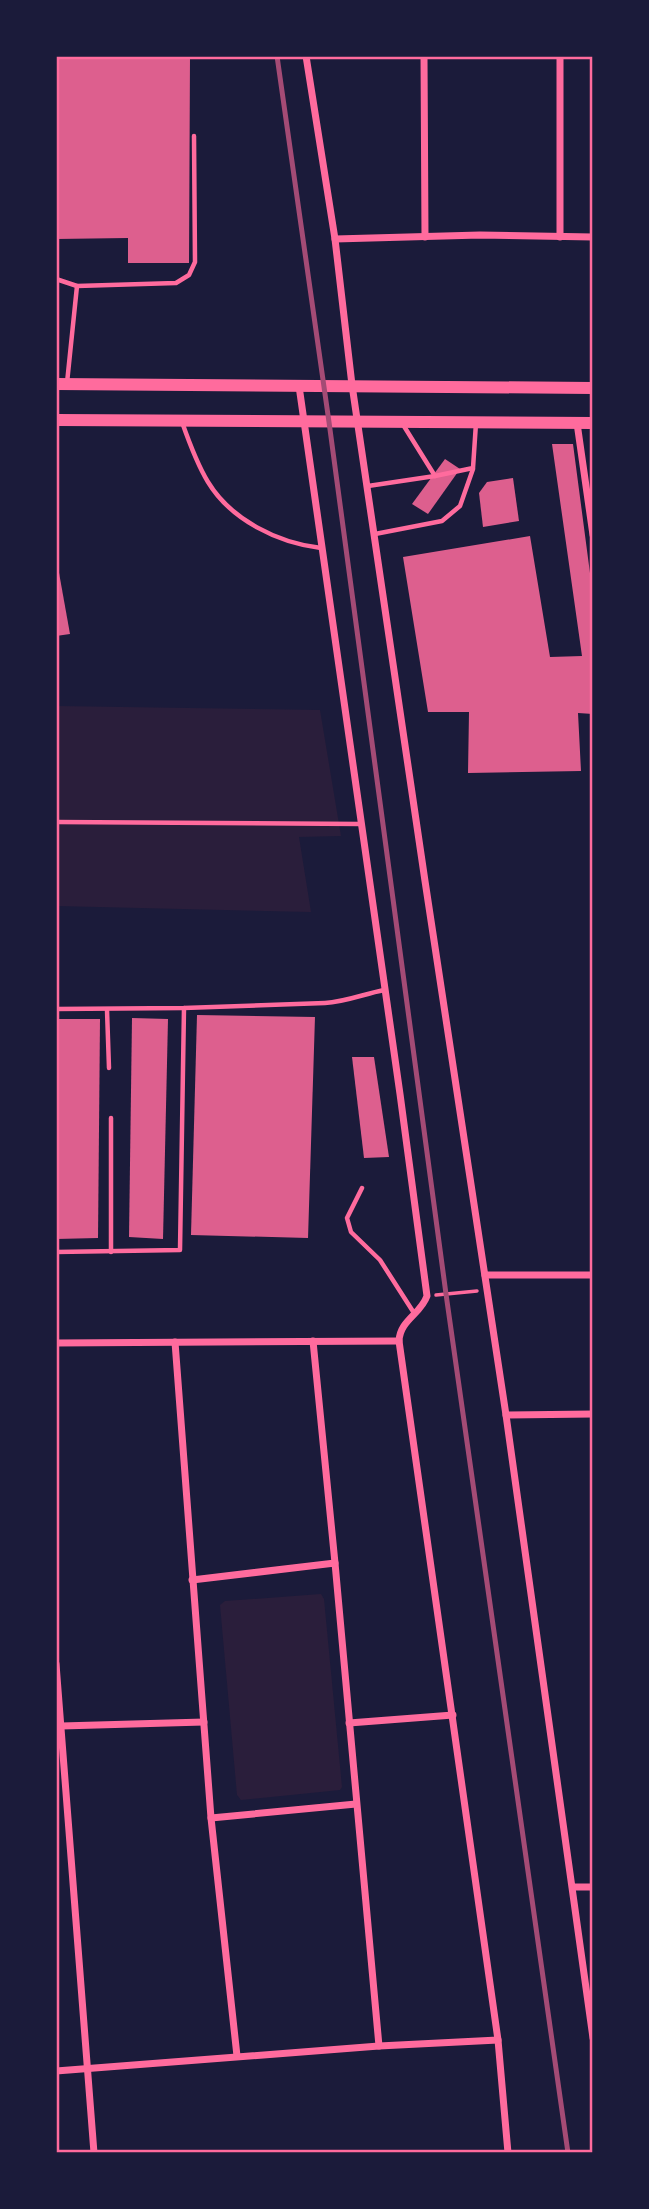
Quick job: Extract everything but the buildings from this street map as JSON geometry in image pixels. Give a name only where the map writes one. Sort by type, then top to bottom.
[{"type":"main road","points":[[62,384],[593,388]]},
{"type":"main road","points":[[56,421],[593,423]]},
{"type":"street","points":[[306,56],[335,239],[352,385],[374,535],[506,1415],[593,2038]]},
{"type":"street","points":[[424,56],[425,237]]},
{"type":"street","points":[[560,56],[560,237]]},
{"type":"street","points":[[335,239],[480,235],[593,237]]},
{"type":"street","points":[[299,386],[427,1296],[401,1327],[399,1341],[498,2040],[508,2153]]},
{"type":"street","points":[[577,423],[593,535]]},
{"type":"street","points":[[485,1275],[593,1275]]},
{"type":"street","points":[[313,1341],[379,2046]]},
{"type":"street","points":[[56,1343],[399,1341]]},
{"type":"street","points":[[175,1342],[211,1818],[237,2056]]},
{"type":"street","points":[[506,1415],[593,1414]]},
{"type":"street","points":[[192,1580],[335,1563]]},
{"type":"street","points":[[56,1664],[61,1726],[60,1774],[94,2153]]},
{"type":"street","points":[[349,1723],[453,1715]]},
{"type":"street","points":[[61,1726],[204,1722]]},
{"type":"street","points":[[211,1818],[356,1804]]},
{"type":"street","points":[[573,1887],[593,1887]]},
{"type":"street","points":[[56,2071],[379,2046],[498,2040]]},
{"type":"lane","points":[[56,279],[77,286],[176,283],[189,275],[195,262],[194,136]]},
{"type":"lane","points":[[62,384],[77,286]]},
{"type":"lane","points":[[181,422],[209,483],[235,514],[266,533],[303,546],[321,548]]},
{"type":"lane","points":[[402,423],[435,476]]},
{"type":"lane","points":[[374,535],[442,521],[460,506],[473,468],[476,423]]},
{"type":"lane","points":[[367,486],[473,468]]},
{"type":"lane","points":[[56,822],[361,824]]},
{"type":"lane","points":[[56,1009],[107,1010],[325,1003],[342,1002],[384,990]]},
{"type":"lane","points":[[56,1252],[180,1250],[184,1008]]},
{"type":"lane","points":[[107,1010],[109,1068]]},
{"type":"lane","points":[[111,1118],[111,1252]]},
{"type":"lane","points":[[362,1188],[347,1219],[351,1232],[380,1260],[414,1313]]},
{"type":"path","points":[[427,1296],[486,1290]]},
{"type":"shaded area","points":[[56,706],[320,710],[341,836],[299,837],[311,912],[56,906]]},
{"type":"shaded area","points":[[321,1594],[324,1599],[342,1787],[340,1790],[241,1800],[237,1795],[220,1605],[225,1601]]},
{"type":"railway","points":[[277,56],[446,1294],[568,2153]]}]
